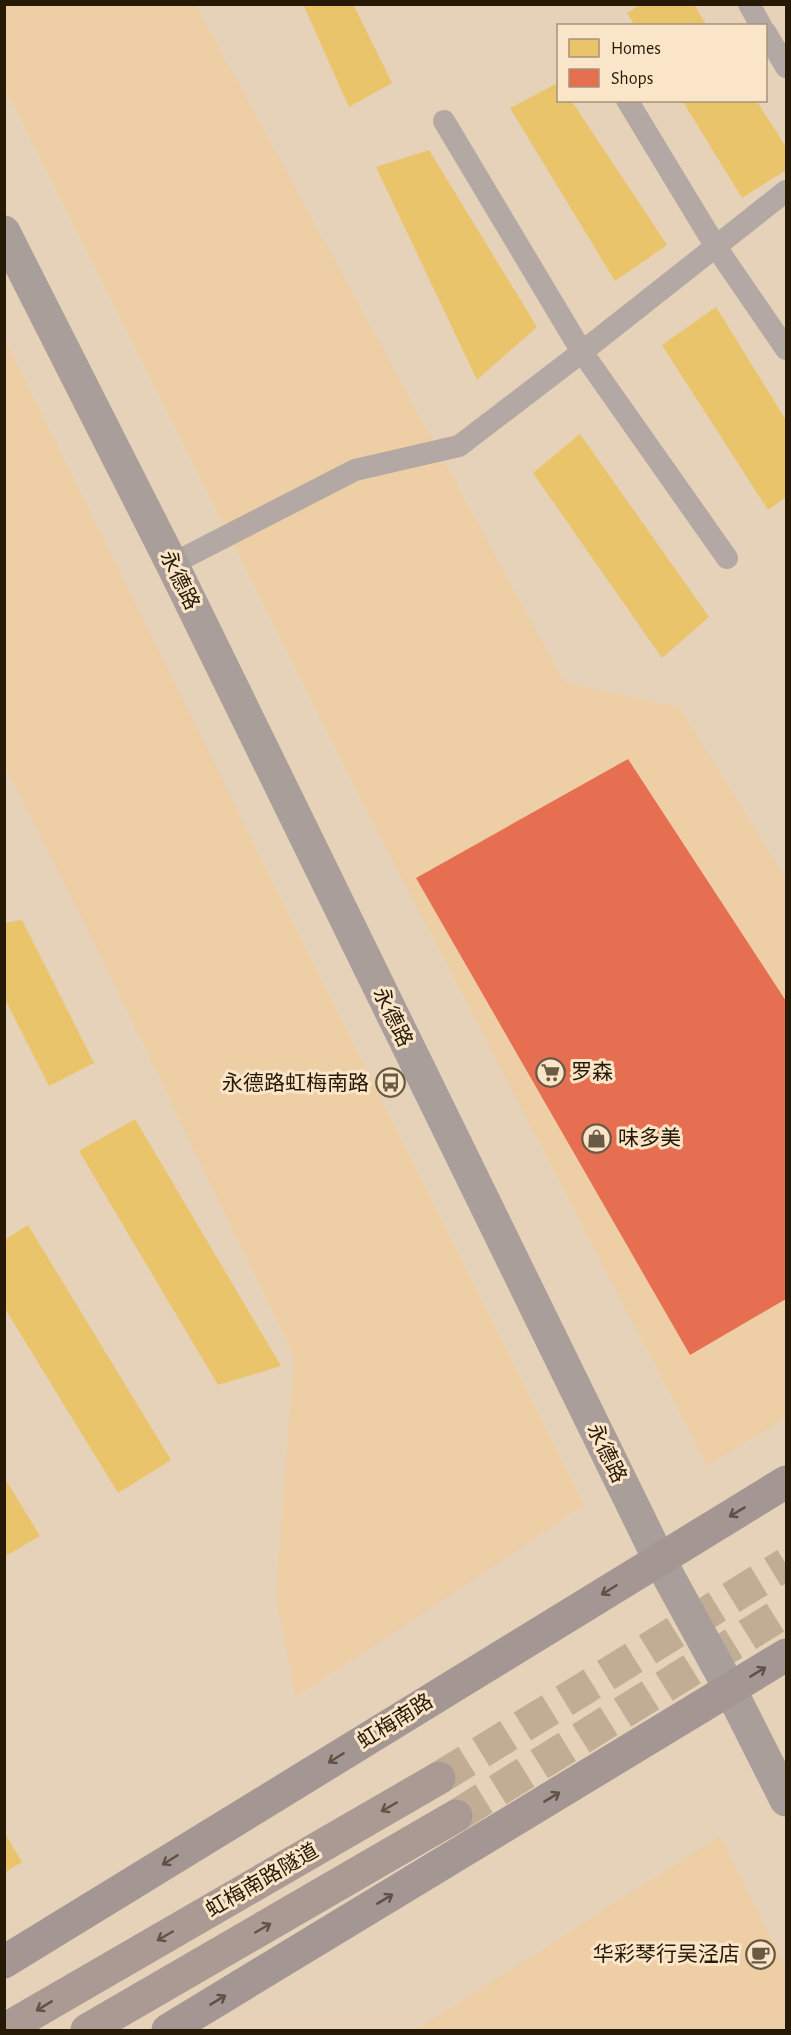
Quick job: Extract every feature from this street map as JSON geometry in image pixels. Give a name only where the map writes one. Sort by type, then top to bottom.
[{"type":"highway","name":"虹梅南路隧道","points":[[4,2030],[439,1778]]},
{"type":"highway","name":"虹梅南路隧道","points":[[95,2026],[456,1816]]},
{"type":"main road","name":"虹梅南路","points":[[4,1962],[786,1482]]},
{"type":"main road","points":[[168,2031],[786,1654]]},
{"type":"street","points":[[748,4],[760,24]]},
{"type":"street","points":[[767,36],[786,68]]},
{"type":"street","points":[[628,102],[716,246],[786,349]]},
{"type":"street","points":[[444,121],[582,352],[727,558]]},
{"type":"street","points":[[172,564],[355,470],[459,446],[786,191]]},
{"type":"street","name":"永德路","points":[[4,232],[172,564],[659,1559],[730,1689],[786,1800]]},
{"type":"shaded area","points":[[5,5],[196,5],[564,682],[680,708],[786,878],[786,1418],[707,1465],[363,803],[5,88]]},
{"type":"shaded area","points":[[4,337],[284,905],[584,1505],[296,1697],[276,1597],[294,1356],[82,918],[5,767]]},
{"type":"shaded area","points":[[720,1836],[786,1968],[786,2030],[418,2029]]},
{"type":"building: Homes","points":[[303,4],[353,4],[392,83],[349,107]]},
{"type":"building: Homes","points":[[641,4],[694,4],[706,24],[634,24],[627,13]]},
{"type":"building: Homes","points":[[557,84],[557,102],[572,102],[667,245],[615,281],[510,108]]},
{"type":"building: Homes","points":[[683,102],[757,102],[786,147],[786,170],[742,198]]},
{"type":"building: Homes","points":[[429,150],[537,327],[477,380],[376,167]]},
{"type":"building: Homes","points":[[716,307],[786,420],[786,497],[768,510],[662,345]]},
{"type":"building: Homes","points":[[580,434],[709,617],[662,658],[533,473]]},
{"type":"building: Homes","points":[[22,920],[94,1063],[49,1086],[4,997],[4,923]]},
{"type":"building: Homes","points":[[135,1119],[281,1366],[218,1385],[79,1151]]},
{"type":"building: Homes","points":[[28,1225],[171,1460],[118,1493],[4,1307],[4,1240]]},
{"type":"building: Homes","points":[[4,1477],[40,1536],[4,1557]]},
{"type":"building: Homes","points":[[4,1832],[22,1862],[4,1873]]},
{"type":"building: Shops","points":[[628,759],[786,1001],[786,1299],[690,1355],[416,878]]},
{"type":"tunnel","points":[[439,1778],[786,1564]]},
{"type":"tunnel","points":[[456,1816],[786,1611]]},
{"type":"place","name":"罗森","points":[[550,1072]]},
{"type":"place","name":"永德路虹梅南路","points":[[390,1083]]},
{"type":"place","name":"味多美","points":[[597,1138]]},
{"type":"place","name":"华彩琴行吴泾店","points":[[761,1954]]}]
